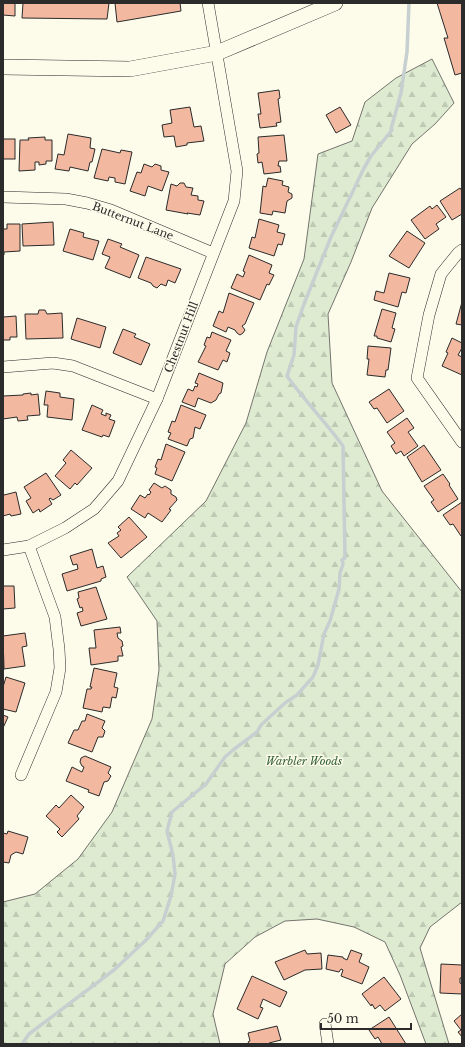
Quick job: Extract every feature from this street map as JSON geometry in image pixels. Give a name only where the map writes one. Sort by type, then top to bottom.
[{"type":"main road","points":[[3,67],[130,69],[217,54],[335,3]]},
{"type":"street","name":"Chestnut Hill","points":[[3,550],[30,546],[66,528],[94,509],[118,481],[157,399],[234,201],[237,171],[208,3]]},
{"type":"street","name":"Butternut Lane","points":[[3,197],[66,199],[111,210],[213,253]]},
{"type":"street","points":[[462,250],[441,274],[429,315],[418,378],[462,442]]},
{"type":"street","points":[[3,367],[53,363],[73,366],[157,399]]},
{"type":"street","points":[[22,775],[56,692],[60,668],[55,617],[30,546]]},
{"type":"street","points":[[326,1024],[328,1044]]},
{"type":"green space","name":"Warbler Woods","points":[[432,59],[454,103],[435,124],[412,144],[372,208],[351,262],[328,314],[332,383],[382,491],[462,592],[462,902],[430,927],[420,948],[449,1044],[426,1044],[400,975],[385,942],[354,927],[317,919],[285,921],[255,937],[225,964],[213,1014],[220,1044],[3,1044],[3,902],[35,894],[78,859],[112,812],[152,719],[159,670],[157,621],[127,577],[206,501],[246,423],[267,352],[304,259],[318,154],[352,141],[365,102],[396,78]]},
{"type":"building","points":[[3,3],[15,3],[15,16],[3,15]]},
{"type":"building","points":[[23,3],[109,3],[107,19],[22,18]]},
{"type":"building","points":[[115,3],[180,3],[181,11],[117,22]]},
{"type":"building","points":[[437,3],[462,3],[462,73],[455,75],[444,38],[448,38]]},
{"type":"building","points":[[279,90],[280,98],[278,99],[281,122],[276,123],[277,126],[260,128],[258,114],[261,114],[258,93]]},
{"type":"building","points":[[190,107],[194,127],[201,126],[204,141],[187,143],[187,145],[176,147],[174,136],[164,137],[162,125],[172,123],[170,110]]},
{"type":"building","points":[[340,107],[351,125],[336,133],[326,115]]},
{"type":"building","points":[[68,134],[91,138],[90,148],[95,149],[88,171],[70,167],[69,171],[55,169],[58,154],[64,155]]},
{"type":"building","points":[[284,135],[287,161],[279,161],[278,166],[280,166],[281,172],[264,174],[262,162],[258,163],[258,137]]},
{"type":"building","points":[[45,137],[45,140],[52,140],[52,161],[46,161],[46,164],[39,165],[39,162],[35,162],[35,170],[19,171],[20,140]]},
{"type":"building","points":[[3,139],[15,139],[15,159],[3,159]]},
{"type":"building","points":[[102,149],[120,153],[121,150],[132,152],[125,184],[115,182],[115,178],[109,177],[108,181],[94,178]]},
{"type":"building","points":[[144,164],[152,167],[155,164],[161,166],[161,170],[169,172],[162,191],[148,186],[145,196],[130,191],[137,172],[141,173]]},
{"type":"building","points":[[268,178],[283,181],[282,185],[289,187],[288,192],[292,194],[292,198],[287,201],[285,213],[273,211],[272,215],[260,213],[263,186],[266,187]]},
{"type":"building","points":[[180,183],[184,183],[186,187],[193,188],[191,195],[198,196],[198,200],[204,201],[200,215],[166,210],[171,184],[177,186]]},
{"type":"building","points":[[460,188],[462,191],[462,214],[452,220],[440,201]]},
{"type":"building","points":[[437,205],[446,217],[436,224],[439,229],[425,239],[411,220],[430,206],[432,209]]},
{"type":"building","points":[[259,219],[279,225],[277,232],[285,234],[282,245],[278,244],[274,256],[249,248],[252,237],[255,238]]},
{"type":"building","points":[[53,222],[54,245],[23,246],[22,224]]},
{"type":"building","points":[[7,224],[20,224],[20,251],[4,252],[3,255],[3,229],[7,229]]},
{"type":"building","points":[[70,229],[84,233],[83,237],[99,241],[93,260],[63,251]]},
{"type":"building","points":[[407,231],[425,243],[409,268],[389,256]]},
{"type":"building","points":[[108,239],[122,244],[120,247],[139,255],[130,278],[105,268],[110,257],[102,254]]},
{"type":"building","points":[[249,255],[272,265],[269,273],[274,275],[269,285],[267,284],[260,300],[231,288],[237,274],[243,277],[245,272],[243,271]]},
{"type":"building","points":[[146,257],[181,269],[175,283],[168,280],[166,286],[161,284],[157,288],[151,283],[138,278]]},
{"type":"building","points":[[389,273],[410,278],[406,293],[402,292],[398,307],[374,300],[376,291],[384,293]]},
{"type":"building","points":[[229,293],[254,303],[245,324],[242,326],[245,330],[240,335],[235,330],[228,327],[226,332],[213,326],[219,311],[223,313]]},
{"type":"building","points":[[462,302],[462,325],[456,324]]},
{"type":"building","points":[[382,309],[396,313],[392,328],[395,329],[391,342],[374,336]]},
{"type":"building","points":[[39,310],[45,310],[47,314],[62,313],[63,338],[26,339],[25,314],[38,314]]},
{"type":"building","points":[[16,316],[17,337],[10,337],[10,340],[3,340],[3,317]]},
{"type":"building","points":[[77,318],[106,327],[100,348],[71,339]]},
{"type":"building","points":[[123,329],[136,334],[134,337],[150,344],[141,365],[113,353]]},
{"type":"building","points":[[212,332],[231,340],[226,351],[230,353],[227,362],[223,360],[218,370],[198,362],[206,346],[204,345],[207,337],[210,338]]},
{"type":"building","points":[[452,338],[462,343],[462,348],[458,355],[462,357],[462,375],[442,366],[448,353],[446,352]]},
{"type":"building","points":[[368,346],[391,348],[388,370],[386,370],[385,377],[367,375],[369,359],[367,359]]},
{"type":"building","points":[[199,373],[223,383],[221,393],[216,400],[211,403],[198,398],[195,407],[182,402],[188,389],[193,391],[195,386],[197,387],[198,384],[195,383]]},
{"type":"building","points":[[389,389],[404,411],[387,423],[377,408],[374,409],[369,402]]},
{"type":"building","points":[[46,391],[60,393],[60,397],[74,399],[72,420],[47,417],[48,405],[44,405]]},
{"type":"building","points":[[31,393],[31,395],[38,394],[40,415],[27,416],[28,420],[18,421],[17,417],[3,419],[3,396]]},
{"type":"building","points":[[92,405],[103,410],[101,414],[106,416],[106,413],[111,415],[109,419],[115,421],[109,437],[103,435],[102,437],[82,430]]},
{"type":"building","points":[[181,405],[206,415],[200,429],[195,427],[193,438],[190,439],[187,446],[168,439],[171,433],[168,432],[172,421],[175,422]]},
{"type":"building","points":[[407,418],[414,428],[408,432],[418,446],[404,456],[401,451],[396,454],[391,446],[395,443],[387,432]]},
{"type":"building","points":[[166,444],[185,452],[172,481],[155,474],[157,468],[155,467],[158,459],[161,460]]},
{"type":"building","points":[[424,445],[441,470],[422,482],[407,457]]},
{"type":"building","points":[[71,450],[92,468],[77,485],[75,483],[70,489],[55,476],[66,463],[63,460]]},
{"type":"building","points":[[46,473],[61,495],[53,500],[50,498],[49,499],[52,504],[40,512],[39,509],[33,513],[26,501],[31,498],[24,487]]},
{"type":"building","points":[[443,474],[458,499],[438,512],[431,502],[434,500],[424,486]]},
{"type":"building","points":[[154,483],[162,488],[165,486],[171,490],[171,494],[176,497],[177,500],[169,509],[171,510],[162,522],[148,513],[145,518],[131,509],[140,495],[145,498],[148,494],[149,495],[151,492],[149,490]]},
{"type":"building","points":[[16,492],[21,514],[11,516],[10,514],[3,516],[3,493],[4,495]]},
{"type":"building","points":[[462,502],[461,536],[453,524],[450,525],[443,515]]},
{"type":"building","points":[[129,517],[147,537],[121,558],[108,543],[119,536],[117,533],[121,530],[118,527]]},
{"type":"building","points":[[92,549],[97,568],[103,566],[106,577],[101,579],[101,581],[67,591],[62,574],[78,569],[77,564],[73,565],[70,556]]},
{"type":"building","points":[[3,586],[14,586],[15,608],[3,609]]},
{"type":"building","points":[[96,587],[107,619],[81,626],[77,613],[83,611],[82,607],[80,608],[77,599],[79,598],[78,592]]},
{"type":"building","points":[[120,627],[121,633],[117,633],[118,638],[122,641],[123,646],[121,647],[123,656],[118,656],[118,661],[91,665],[89,648],[96,648],[94,630]]},
{"type":"building","points":[[25,633],[27,646],[22,647],[25,666],[4,669],[3,636]]},
{"type":"building","points":[[94,668],[117,673],[114,687],[118,688],[116,698],[112,697],[110,708],[103,707],[102,712],[83,708],[87,689],[91,689],[92,687],[90,687]]},
{"type":"building","points":[[6,677],[25,683],[16,712],[3,709],[3,687]]},
{"type":"building","points":[[87,714],[105,721],[102,728],[105,731],[103,737],[98,737],[92,752],[68,743],[74,730],[78,730],[82,721],[85,721]]},
{"type":"building","points":[[3,715],[8,717],[3,728]]},
{"type":"building","points":[[85,756],[111,767],[108,773],[111,776],[108,781],[104,782],[99,796],[88,792],[89,790],[66,781],[72,767],[82,772],[84,767],[80,762],[81,758]]},
{"type":"building","points":[[71,795],[84,807],[77,816],[79,819],[62,837],[57,832],[60,829],[46,816],[56,805],[59,808]]},
{"type":"building","points":[[8,831],[28,837],[23,854],[16,852],[11,855],[9,863],[3,862],[3,833],[7,834]]},
{"type":"building","points":[[305,950],[307,954],[321,953],[322,969],[305,970],[284,980],[275,962]]},
{"type":"building","points":[[351,950],[362,954],[359,962],[369,967],[362,984],[341,976],[343,970],[341,969],[339,972],[326,969],[328,955],[343,957],[347,960]]},
{"type":"building","points":[[441,964],[462,965],[462,978],[460,978],[460,983],[462,984],[462,994],[440,993]]},
{"type":"building","points":[[252,976],[287,992],[280,1007],[263,999],[260,1007],[263,1008],[258,1019],[237,1009]]},
{"type":"building","points":[[384,977],[401,999],[385,1011],[380,1005],[375,1009],[362,994]]},
{"type":"building","points":[[462,1014],[462,1037],[458,1032],[461,1030],[454,1021]]},
{"type":"building","points":[[389,1017],[406,1044],[382,1044],[378,1037],[375,1039],[369,1030]]},
{"type":"building","points":[[277,1026],[281,1040],[269,1044],[249,1044],[248,1042],[250,1041],[248,1033]]},
{"type":"waterway","points":[[22,1044],[29,1034],[114,970],[146,940],[163,921],[171,896],[175,874],[173,855],[167,831],[172,812],[206,784],[225,757],[257,732],[261,725],[285,703],[297,695],[313,677],[318,665],[324,634],[330,621],[339,589],[340,573],[343,564],[342,560],[345,558],[343,446],[287,376],[294,355],[296,327],[331,237],[364,168],[371,156],[392,130],[391,129],[401,93],[407,52],[409,3]]}]
